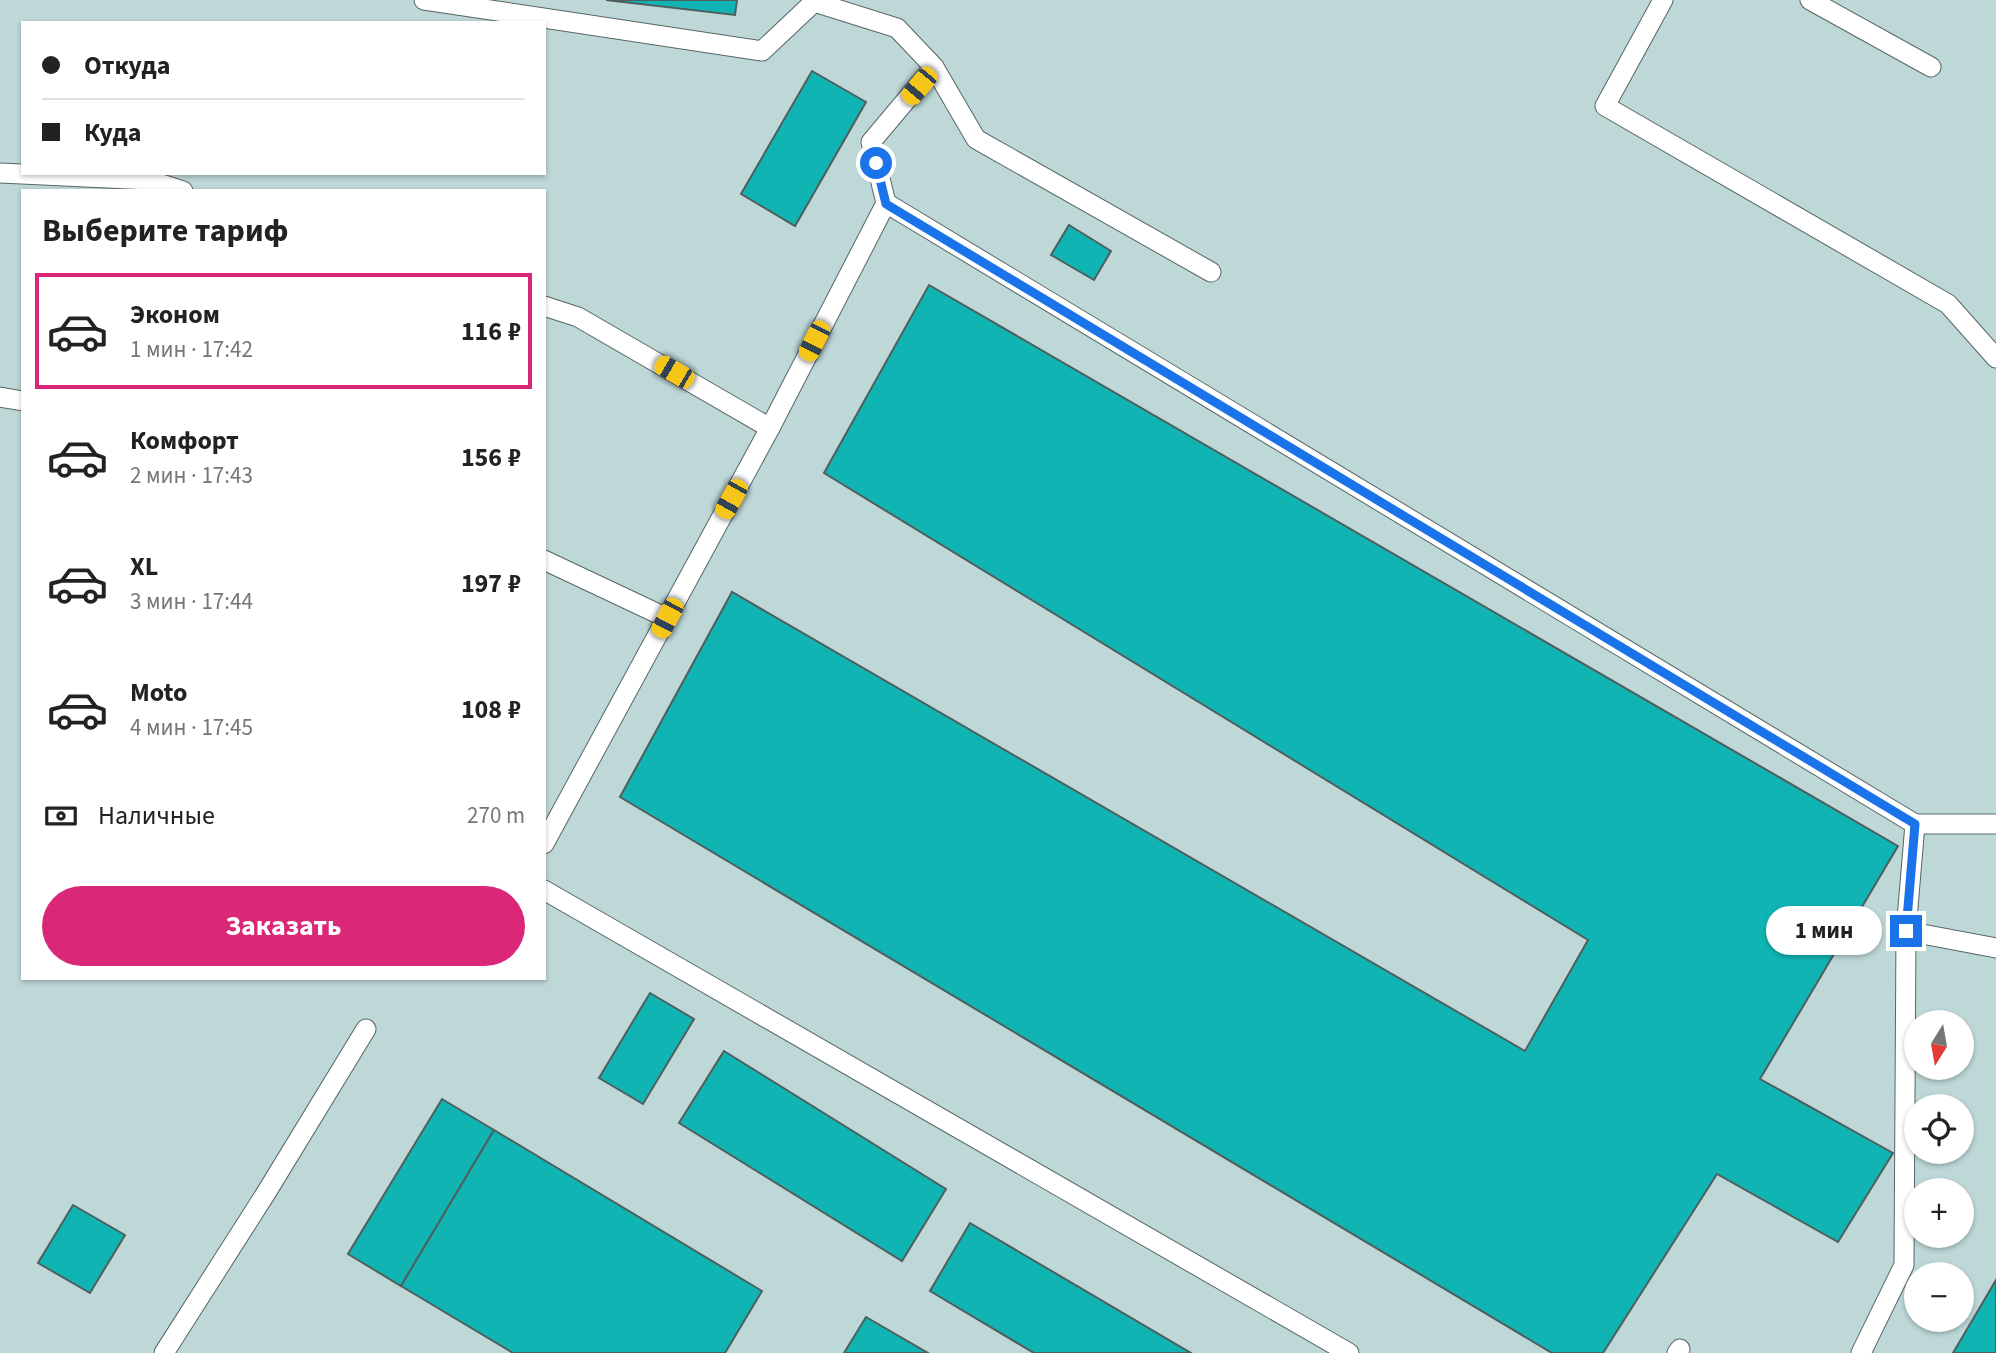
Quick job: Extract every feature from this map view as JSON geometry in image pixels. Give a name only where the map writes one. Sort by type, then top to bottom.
[{"type":"lane","points":[[424,0],[762,51],[812,1],[897,28],[934,67],[976,139],[1211,272]]},
{"type":"lane","points":[[1663,0],[1605,106],[1948,304],[1996,358]]},
{"type":"lane","points":[[1810,0],[1931,67]]},
{"type":"lane","points":[[546,840],[770,428],[886,204],[871,142],[934,67]]},
{"type":"lane","points":[[0,173],[21,174]]},
{"type":"lane","points":[[43,175],[149,180],[177,189]]},
{"type":"lane","points":[[886,204],[1915,824],[1996,824]]},
{"type":"lane","points":[[546,307],[578,317],[770,428]]},
{"type":"lane","points":[[0,397],[21,401]]},
{"type":"lane","points":[[546,560],[667,618]]},
{"type":"lane","points":[[1861,1353],[1904,1265],[1906,931],[1915,824]]},
{"type":"lane","points":[[546,891],[1349,1353]]},
{"type":"lane","points":[[1906,931],[1996,948]]},
{"type":"lane","points":[[163,1353],[266,1193],[366,1029]]},
{"type":"shaded area","points":[[0,0],[1996,0],[1996,1353],[0,1353]]},
{"type":"building","points":[[606,0],[737,0],[735,15]]},
{"type":"building","points":[[812,71],[866,102],[795,226],[741,194]]},
{"type":"building","points":[[1069,225],[1111,251],[1094,280],[1051,255]]},
{"type":"building","points":[[929,285],[1898,846],[1760,1079],[1893,1153],[1838,1242],[1717,1174],[1603,1353],[1552,1353],[620,797],[732,592],[1525,1051],[1588,940],[824,473]]},
{"type":"building","points":[[650,993],[694,1019],[643,1104],[599,1078]]},
{"type":"building","points":[[724,1051],[946,1189],[902,1261],[679,1123]]},
{"type":"building","points":[[442,1099],[494,1130],[401,1286],[348,1254]]},
{"type":"building","points":[[494,1130],[762,1291],[725,1353],[513,1353],[401,1286]]},
{"type":"building","points":[[73,1205],[125,1235],[90,1293],[38,1263]]},
{"type":"building","points":[[970,1223],[1191,1353],[1034,1353],[930,1291]]},
{"type":"building","points":[[1996,1280],[1996,1353],[1953,1353],[1965,1332],[1974,1332],[1974,1317]]},
{"type":"building","points":[[866,1317],[928,1353],[844,1353]]},
{"type":"route","points":[[876,163],[886,204],[1915,824],[1906,931]]}]
